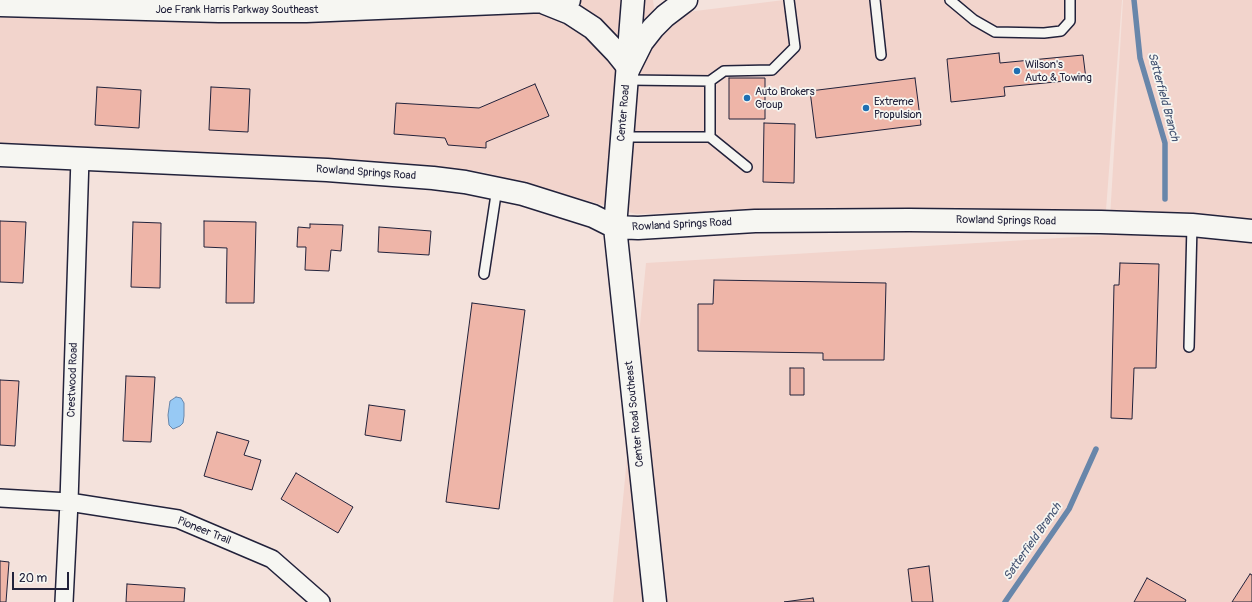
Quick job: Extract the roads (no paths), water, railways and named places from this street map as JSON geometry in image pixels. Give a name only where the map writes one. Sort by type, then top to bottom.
[{"type":"street","name":"Joe Frank Harris Parkway Southeast","points":[[0,6],[227,11],[367,9],[569,0]]},
{"type":"street","name":"Center Road","points":[[615,227],[633,0]]},
{"type":"street","points":[[627,73],[642,42],[652,28],[686,0]]},
{"type":"street","points":[[540,2],[570,13],[593,28],[616,52],[627,73]]},
{"type":"street","name":"Rowland Springs Road","points":[[0,155],[350,172],[440,179],[497,188],[548,201],[593,216],[615,227],[638,228],[755,221],[902,220],[1101,222],[1192,225],[1252,231]]},
{"type":"street","name":"Crestwood Road","points":[[64,602],[69,502],[80,158]]},
{"type":"street","name":"Center Road Southeast","points":[[615,227],[655,602]]},
{"type":"street","name":"Pioneer Trail","points":[[0,498],[69,502],[178,519],[272,559],[321,602]]},
{"type":"lane","points":[[627,73],[710,81],[724,72],[772,70],[795,47],[789,0]]},
{"type":"lane","points":[[875,0],[881,55]]},
{"type":"lane","points":[[950,0],[974,20],[995,32],[1044,33],[1061,31],[1070,21],[1070,0]]},
{"type":"lane","points":[[710,81],[710,136]]},
{"type":"lane","points":[[622,137],[710,136],[747,167]]},
{"type":"lane","points":[[484,274],[497,188]]},
{"type":"lane","points":[[1189,347],[1192,225]]},
{"type":"water","points":[[176,397],[181,398],[184,403],[184,416],[183,423],[173,429],[169,425],[168,415],[170,401]]},
{"type":"waterway","name":"Satterfield Branch","points":[[1134,0],[1140,58],[1165,143],[1165,199]]},
{"type":"waterway","name":"Satterfield Branch","points":[[1005,602],[1069,509],[1096,449]]},
{"type":"place","name":"Wilson's Auto & Towing","points":[[1017,71]]},
{"type":"place","name":"Auto Brokers Group","points":[[747,98]]},
{"type":"place","name":"Extreme Propulsion","points":[[866,108]]}]
